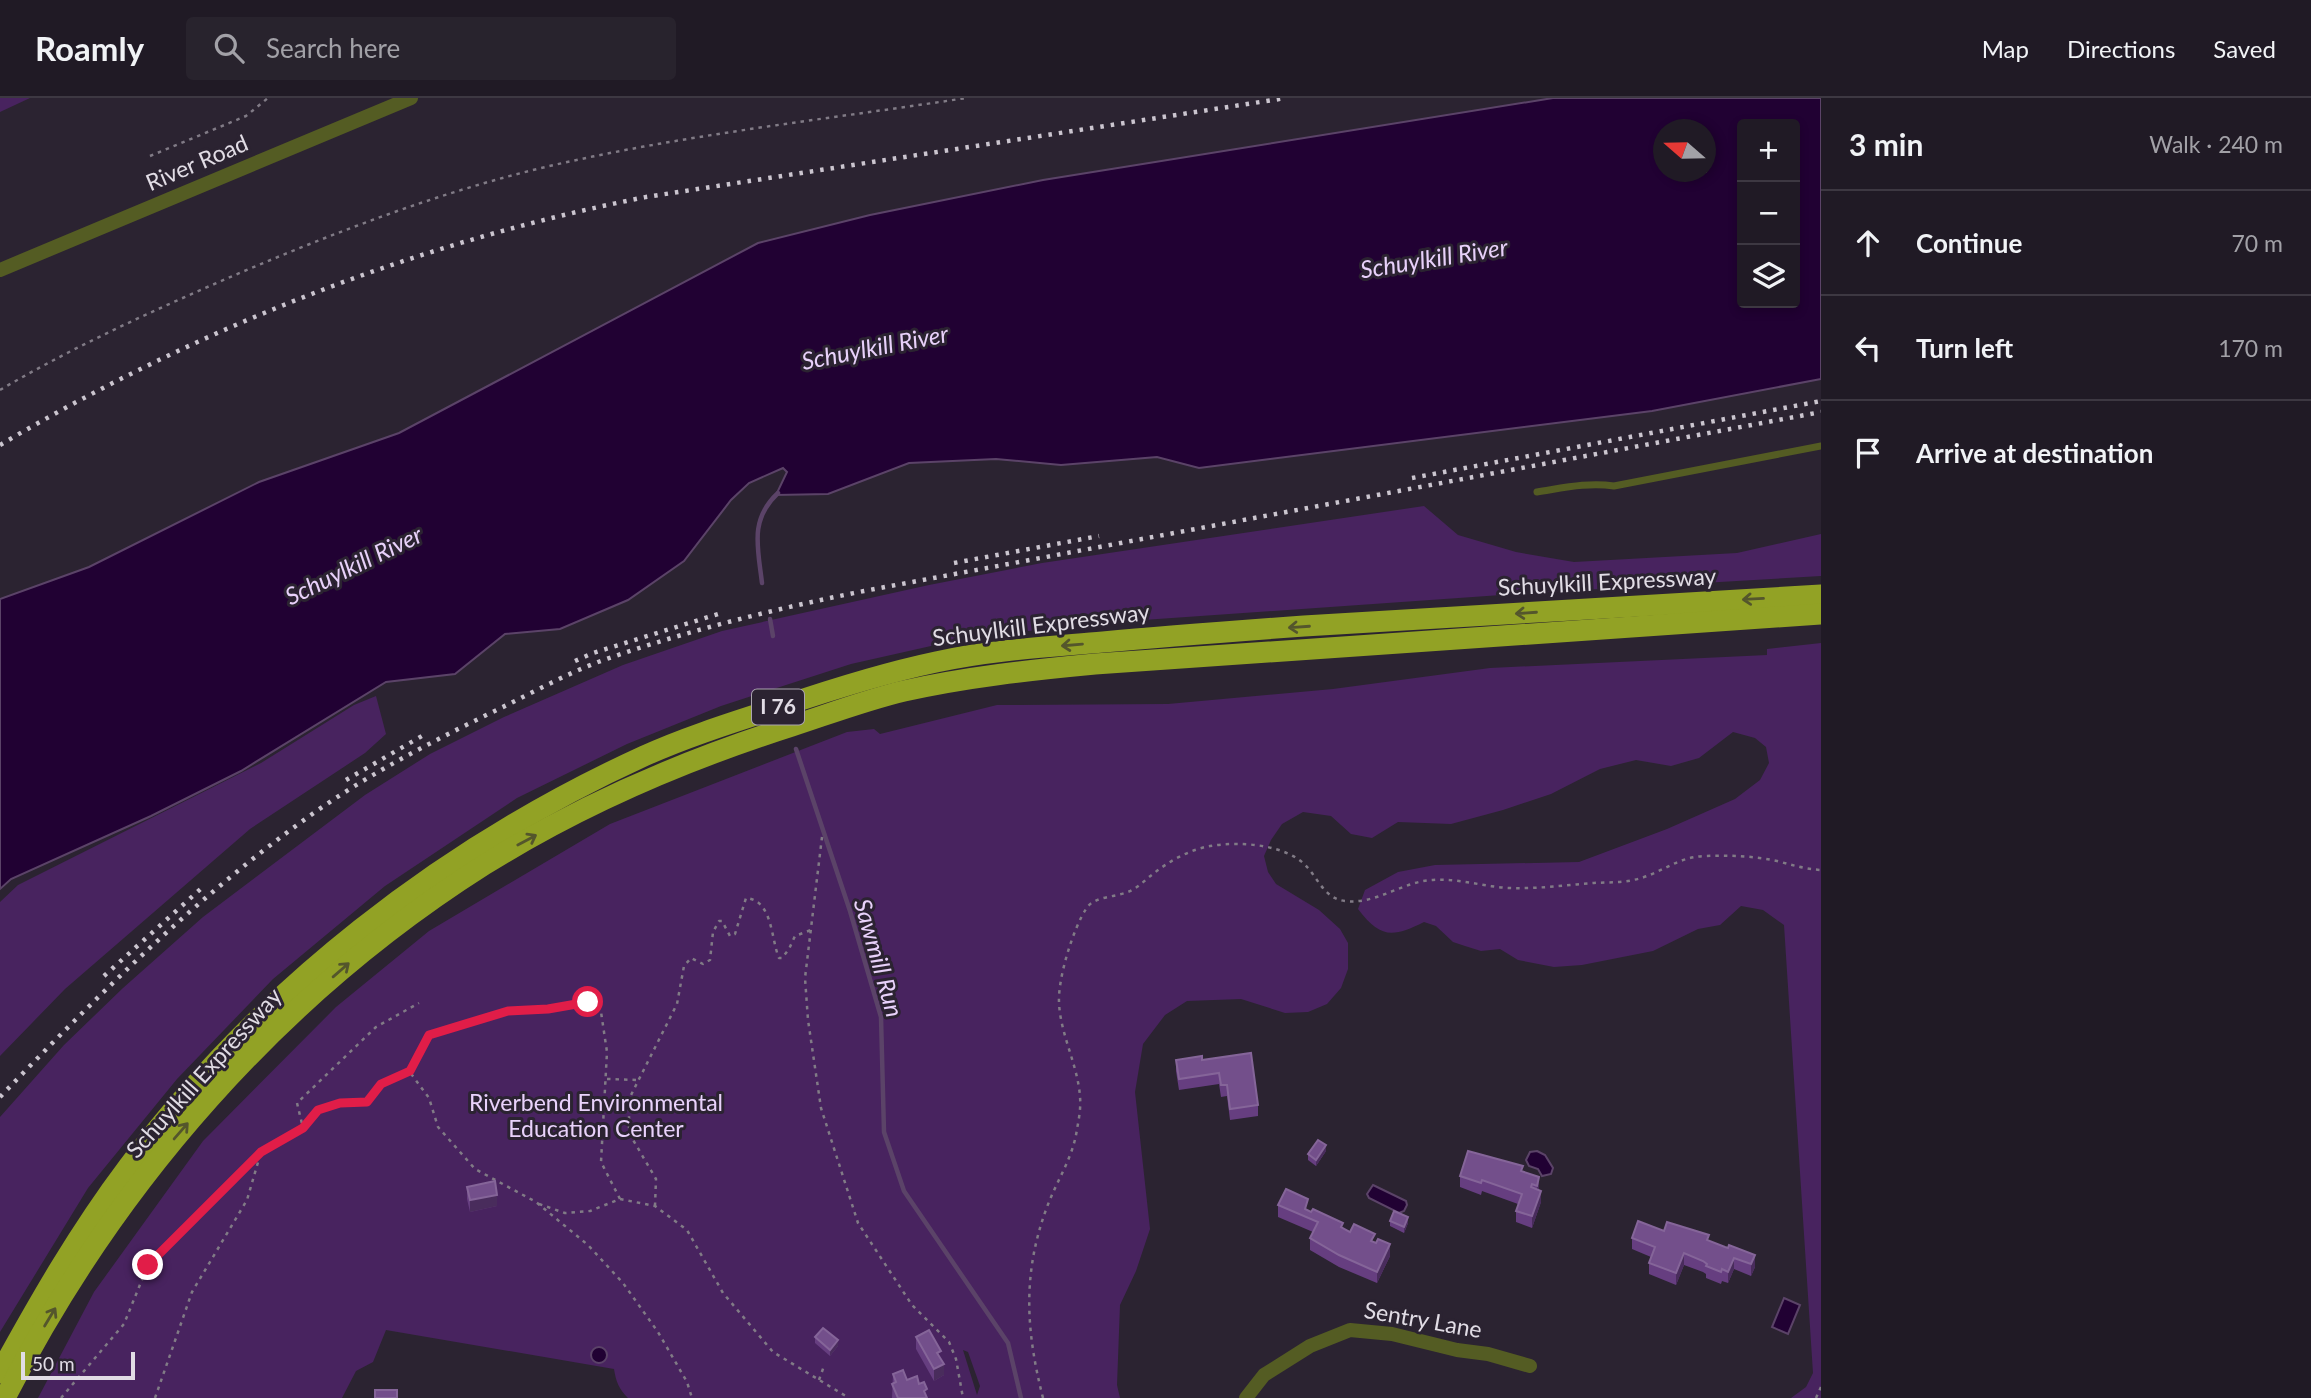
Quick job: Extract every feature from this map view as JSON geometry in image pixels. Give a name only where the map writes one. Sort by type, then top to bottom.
[{"type":"highway","name":"Schuylkill Expressway","points":[[0,1373],[63,1262],[131,1163],[177,1106],[271,1008],[331,953],[389,907],[470,850],[567,793],[649,754],[731,723],[897,671],[1005,650],[1234,631],[1821,595]]},
{"type":"highway","name":"Schuylkill Expressway","points":[[5,1398],[70,1283],[128,1198],[209,1099],[295,1010],[359,954],[402,921],[485,865],[609,797],[665,772],[733,745],[866,701],[902,691],[996,674],[1095,664],[1821,614]]},
{"type":"street","name":"River Road","points":[[0,270],[411,98]]},
{"type":"street","name":"Sentry Lane","points":[[1246,1398],[1264,1375],[1282,1363],[1310,1346],[1350,1330],[1392,1334],[1457,1350],[1488,1354],[1530,1366]]},
{"type":"lane","points":[[1537,492],[1588,484],[1614,486],[1821,446]]},
{"type":"path","points":[[150,156],[246,117],[268,98]]},
{"type":"path","points":[[0,390],[113,330],[204,289],[334,235],[461,190],[537,169],[649,147],[966,98]]},
{"type":"path","points":[[822,837],[804,978],[821,1108],[858,1223],[912,1305],[949,1342],[957,1359],[963,1398]]},
{"type":"path","points":[[1043,1398],[1029,1328],[1030,1278],[1036,1241],[1048,1204],[1071,1156],[1077,1129],[1080,1096],[1059,1000],[1064,971],[1080,920],[1088,905],[1134,889],[1154,872],[1183,854],[1210,846],[1238,844],[1287,852],[1307,866],[1326,892],[1342,901],[1360,901],[1427,880],[1447,879],[1510,888],[1632,881],[1655,873],[1675,861],[1701,855],[1752,857],[1821,870]]},
{"type":"path","points":[[655,1206],[656,1178],[629,1133],[629,1099],[677,1004],[684,965],[691,958],[703,964],[710,960],[713,932],[721,920],[730,936],[735,934],[746,898],[752,898],[761,904],[773,931],[779,958],[789,949],[795,936],[811,930]]},
{"type":"path","points":[[61,1398],[124,1324],[148,1265],[261,1152],[303,1128],[318,1110],[340,1103],[367,1102],[381,1084],[410,1071],[429,1035],[508,1011],[548,1009],[588,1002],[601,1012],[607,1052],[601,1162],[620,1199]]},
{"type":"path","points":[[303,1128],[298,1103],[376,1027],[419,1003]]},
{"type":"path","points":[[410,1071],[429,1098],[438,1127],[475,1169],[536,1202],[565,1213],[590,1210],[620,1199],[655,1206],[687,1230],[723,1293],[773,1352],[849,1398]]},
{"type":"path","points":[[606,1079],[639,1080]]},
{"type":"path","points":[[155,1398],[192,1292],[247,1200],[261,1152]]},
{"type":"path","points":[[536,1202],[588,1245],[623,1283],[657,1332],[687,1382],[692,1398]]},
{"type":"path","points":[[819,1380],[824,1366]]},
{"type":"path","points":[[1815,1398],[1821,1387]]},
{"type":"green space","points":[[0,98],[30,98],[0,112]]},
{"type":"green space","points":[[1424,506],[1458,535],[1516,552],[1574,562],[1737,553],[1821,534],[1821,576],[1086,624],[962,639],[851,664],[721,706],[627,744],[517,798],[385,886],[273,979],[177,1079],[88,1188],[0,1332],[0,1117],[64,1045],[203,917],[365,795],[430,754],[504,717],[623,665],[722,631],[1042,563]]},
{"type":"green space","name":"Riverbend Environmental Education Center","points":[[1821,643],[1821,1398],[1791,1398],[1806,1387],[1813,1373],[1784,925],[1763,910],[1741,906],[1720,925],[1698,929],[1653,951],[1582,965],[1554,967],[1518,960],[1500,949],[1481,951],[1453,942],[1436,926],[1424,922],[1395,933],[1380,930],[1358,909],[1365,890],[1398,872],[1435,865],[1579,862],[1667,829],[1735,799],[1760,780],[1769,763],[1766,747],[1755,738],[1733,732],[1699,758],[1671,766],[1636,760],[1600,769],[1551,794],[1451,824],[1398,822],[1372,838],[1351,834],[1331,816],[1303,812],[1282,824],[1264,856],[1268,872],[1276,884],[1319,910],[1340,929],[1348,943],[1348,969],[1341,988],[1327,1004],[1308,1012],[1285,1013],[1241,999],[1187,1001],[1165,1015],[1143,1044],[1135,1092],[1150,1229],[1136,1271],[1120,1305],[1117,1385],[1120,1398],[628,1398],[618,1385],[614,1369],[386,1330],[373,1362],[356,1371],[342,1398],[38,1398],[94,1292],[203,1141],[336,1007],[429,931],[610,824],[847,732],[874,729],[880,734],[997,705],[1168,704],[1333,689],[1490,668],[1767,655],[1767,649]],"holes":[[[963,1350],[968,1352],[980,1386],[977,1395]]]},
{"type":"green space","points":[[376,696],[386,734],[365,753],[250,829],[65,989],[0,1056],[0,902],[18,885],[261,763],[354,705]]},
{"type":"water","name":"Schuylkill River","points":[[1553,98],[1821,98],[1821,379],[1652,411],[1199,468],[1157,457],[1061,465],[996,459],[909,463],[828,494],[776,495],[787,472],[783,468],[749,483],[731,500],[684,561],[628,600],[560,629],[505,634],[455,674],[386,682],[241,771],[151,816],[11,879],[0,889],[0,599],[89,567],[259,482],[399,433],[758,243],[870,215],[1043,180]]},
{"type":"water","points":[[1537,1151],[1545,1155],[1553,1168],[1551,1174],[1542,1176],[1538,1169],[1529,1166],[1526,1160],[1530,1152]]},
{"type":"water","points":[[1373,1185],[1406,1201],[1404,1211],[1399,1213],[1369,1198],[1367,1194]]},
{"type":"water","points":[[1784,1298],[1800,1305],[1788,1334],[1772,1327]]},
{"type":"water","points":[[596,1347],[602,1347],[607,1355],[605,1361],[596,1363],[591,1358],[591,1352]]},
{"type":"building","points":[[1251,1053],[1258,1105],[1230,1109],[1227,1085],[1221,1085],[1219,1073],[1179,1079],[1176,1060],[1202,1056],[1202,1060]]},
{"type":"building","points":[[1318,1140],[1326,1145],[1316,1160],[1308,1154]]},
{"type":"building","points":[[1468,1151],[1523,1166],[1521,1171],[1539,1177],[1537,1186],[1532,1184],[1531,1187],[1541,1191],[1532,1216],[1516,1211],[1522,1194],[1482,1180],[1481,1183],[1460,1176]]},
{"type":"building","points":[[495,1181],[497,1195],[470,1200],[467,1187]]},
{"type":"building","points":[[1286,1189],[1308,1199],[1305,1209],[1311,1212],[1313,1209],[1343,1223],[1341,1227],[1350,1232],[1354,1224],[1375,1234],[1371,1241],[1376,1243],[1378,1239],[1390,1244],[1377,1272],[1310,1238],[1318,1222],[1278,1205]]},
{"type":"building","points":[[1394,1211],[1408,1217],[1404,1227],[1390,1221]]},
{"type":"building","points":[[1638,1221],[1664,1231],[1667,1222],[1709,1235],[1707,1240],[1725,1247],[1728,1248],[1729,1245],[1755,1255],[1751,1264],[1734,1258],[1728,1272],[1722,1269],[1721,1272],[1684,1253],[1676,1273],[1649,1263],[1655,1247],[1632,1238]]},
{"type":"building","points":[[823,1328],[838,1340],[830,1350],[815,1337]]},
{"type":"building","points":[[929,1330],[941,1351],[937,1353],[944,1364],[934,1369],[916,1337]]},
{"type":"building","points":[[903,1370],[907,1380],[917,1376],[919,1384],[924,1382],[927,1398],[898,1398],[892,1384],[896,1382],[893,1374]]},
{"type":"building","points":[[375,1390],[397,1390],[397,1398],[375,1398]]},
{"type":"waterway","name":"Sawmill Run","points":[[762,583],[758,546],[759,524],[769,503],[778,493]]},
{"type":"waterway","name":"Sawmill Run","points":[[770,619],[773,636]]},
{"type":"waterway","name":"Sawmill Run","points":[[796,749],[850,911],[881,1017],[884,1132],[904,1191],[1008,1343],[1021,1398]]},
{"type":"railway","points":[[0,445],[76,402],[232,327],[394,264],[477,238],[646,197],[1286,98]]},
{"type":"railway","points":[[1412,478],[1821,401]]},
{"type":"railway","points":[[0,1097],[152,946],[232,875],[318,810],[363,781],[435,741],[598,662],[730,622],[864,591],[1821,412]]},
{"type":"railway","points":[[954,563],[1099,536]]},
{"type":"railway","points":[[575,661],[718,614]]},
{"type":"railway","points":[[346,780],[427,733]]},
{"type":"railway","points":[[104,976],[205,885]]},
{"type":"route","points":[[148,1265],[261,1152],[303,1128],[318,1110],[340,1103],[367,1102],[381,1084],[410,1071],[429,1035],[508,1011],[548,1009],[588,1002]]}]
